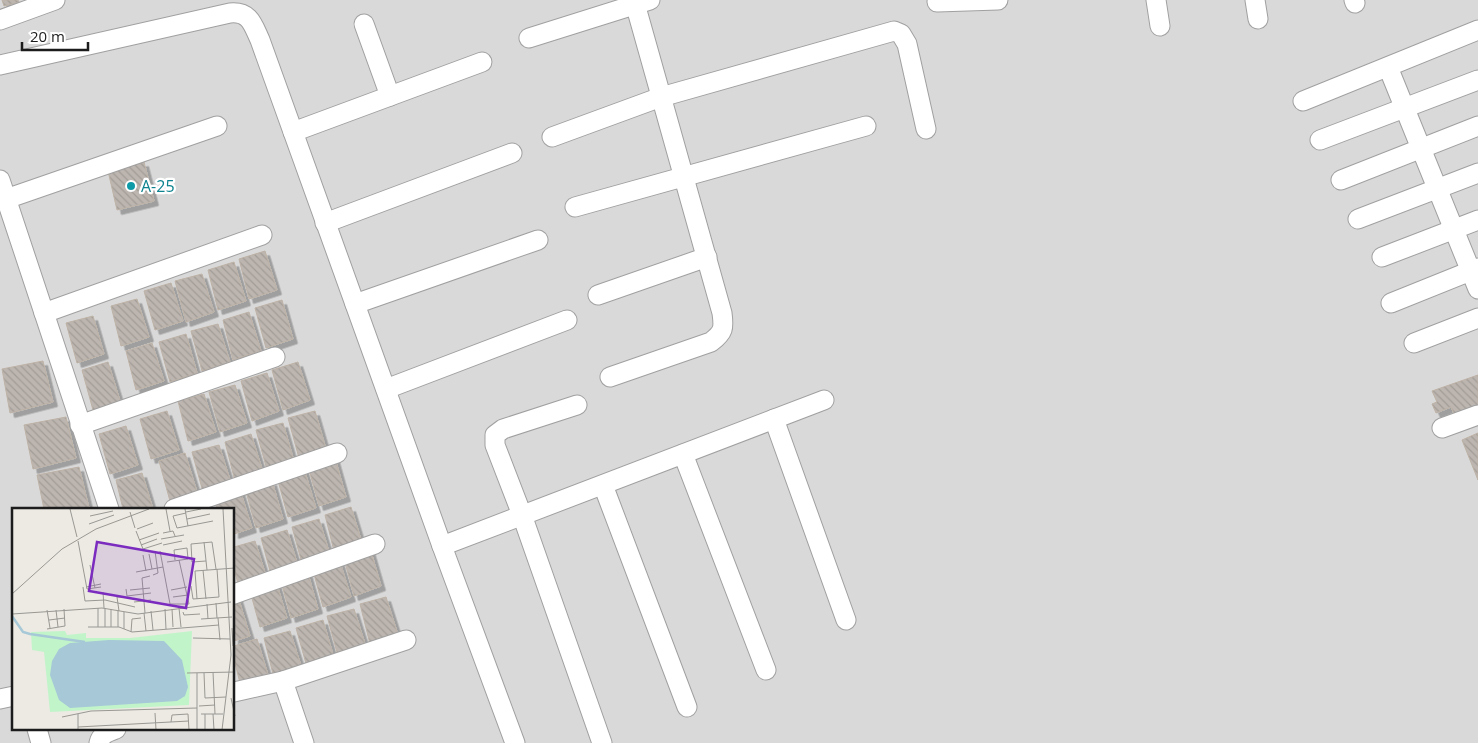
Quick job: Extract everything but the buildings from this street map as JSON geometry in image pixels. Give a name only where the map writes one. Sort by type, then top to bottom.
[{"type":"street","points":[[0,20],[55,0]]},
{"type":"street","points":[[937,2],[998,0]]},
{"type":"street","points":[[1156,0],[1160,26]]},
{"type":"street","points":[[1255,0],[1258,18]]},
{"type":"street","points":[[529,38],[639,1],[661,97],[722,313],[724,326],[720,335],[711,342],[610,377]]},
{"type":"street","points":[[0,65],[237,12],[244,14],[250,19],[293,132],[515,743]]},
{"type":"street","points":[[364,24],[390,96]]},
{"type":"street","points":[[1304,101],[1478,30]]},
{"type":"street","points":[[552,137],[661,97],[894,31],[902,34],[907,44],[926,128]]},
{"type":"street","points":[[293,132],[482,62]]},
{"type":"street","points":[[1388,67],[1454,229],[1474,270],[1478,289]]},
{"type":"street","points":[[1320,140],[1478,80]]},
{"type":"street","points":[[6,200],[217,126]]},
{"type":"street","points":[[575,207],[866,126]]},
{"type":"street","points":[[1340,180],[1478,126]]},
{"type":"street","points":[[326,224],[512,153]]},
{"type":"street","points":[[1358,219],[1478,173]]},
{"type":"street","points":[[0,180],[109,508]]},
{"type":"street","points":[[1382,257],[1478,220]]},
{"type":"street","points":[[44,313],[262,236]]},
{"type":"street","points":[[355,304],[538,240]]},
{"type":"street","points":[[598,295],[707,257]]},
{"type":"street","points":[[1391,303],[1474,270]]},
{"type":"street","points":[[1414,343],[1478,318]]},
{"type":"street","points":[[386,389],[567,320]]},
{"type":"street","points":[[80,425],[275,357]]},
{"type":"street","points":[[442,546],[824,400]]},
{"type":"street","points":[[577,405],[503,429],[495,435],[495,445],[522,515],[602,743]]},
{"type":"street","points":[[1442,428],[1478,414]]},
{"type":"street","points":[[774,419],[846,620]]},
{"type":"street","points":[[177,508],[337,453]]},
{"type":"street","points":[[683,454],[766,670]]},
{"type":"street","points":[[603,484],[688,708]]},
{"type":"street","points":[[235,594],[375,544]]},
{"type":"street","points":[[235,692],[283,681],[406,640]]},
{"type":"street","points":[[283,681],[304,743]]},
{"type":"street","points":[[37,730],[41,743]]},
{"type":"street","points":[[99,743],[102,736],[113,730]]},
{"type":"shaded area","points":[[0,0],[1478,0],[1478,743],[0,743]]},
{"type":"place","name":"A-25","points":[[131,186]]}]
